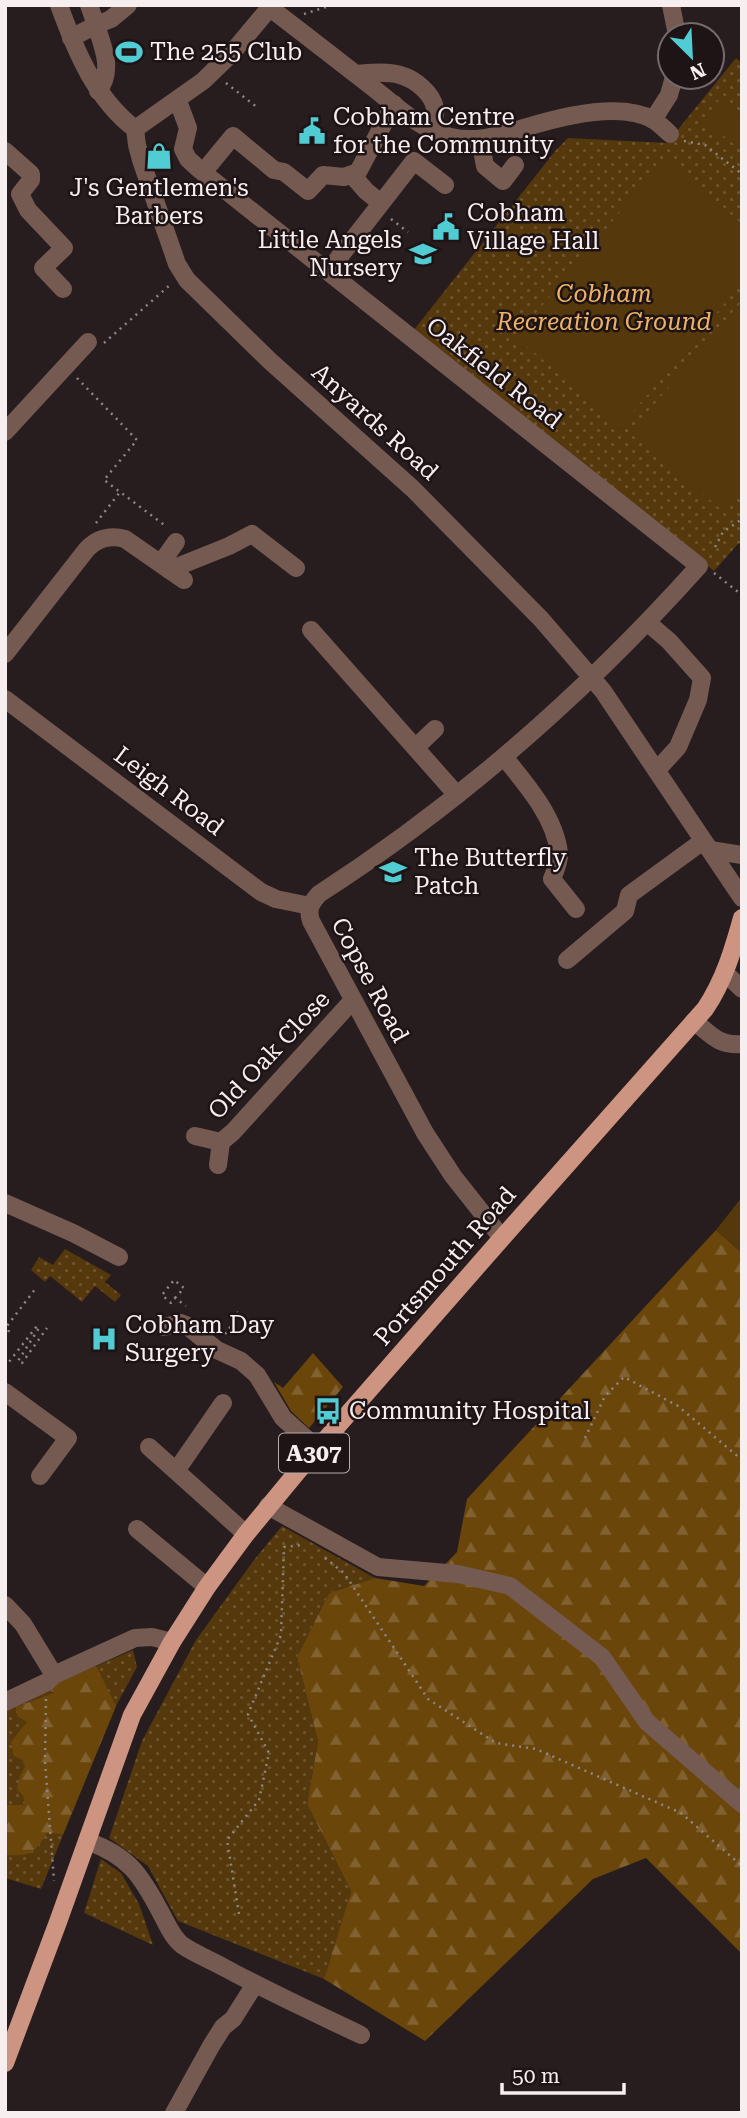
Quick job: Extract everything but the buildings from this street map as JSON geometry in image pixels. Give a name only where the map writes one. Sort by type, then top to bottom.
[{"type":"main road","name":"Portsmouth Road","points":[[5,2063],[132,1715],[172,1642],[207,1587],[268,1506],[714,996],[737,951],[742,918]]},
{"type":"street","points":[[59,5],[71,38],[98,91],[135,129],[178,101],[213,72],[271,7],[394,104],[431,130],[453,138],[480,139],[544,121],[588,113],[622,113],[653,120],[670,134]]},
{"type":"street","points":[[89,5],[106,58],[105,82],[98,91]]},
{"type":"street","points":[[71,38],[111,19],[128,5]]},
{"type":"street","points":[[356,74],[401,75],[419,85],[435,108],[431,130]]},
{"type":"street","points":[[653,120],[670,91]]},
{"type":"street","name":"Oakfield Road","points":[[178,101],[188,128],[183,149],[188,159],[200,170],[699,566]]},
{"type":"street","points":[[211,163],[233,136],[274,170],[284,172],[308,191],[323,175],[344,177],[352,175],[361,167],[394,104]]},
{"type":"street","name":"Anyards Road","points":[[135,129],[141,160],[183,274],[202,296],[270,361],[413,489],[514,590],[592,678],[742,898]]},
{"type":"street","points":[[480,139],[485,166],[503,181],[515,165]]},
{"type":"street","points":[[5,151],[31,174],[31,180],[20,194],[28,210],[64,248],[43,268],[63,289]]},
{"type":"street","points":[[337,260],[414,161],[445,185]]},
{"type":"street","points":[[352,175],[379,206]]},
{"type":"street","points":[[5,432],[88,342]]},
{"type":"street","points":[[171,571],[253,534],[296,568]]},
{"type":"street","points":[[171,571],[173,536]]},
{"type":"street","points":[[5,654],[90,546],[100,539],[117,537],[132,543],[171,571]]},
{"type":"street","points":[[592,678],[648,623],[699,566]]},
{"type":"street","points":[[648,623],[669,641],[702,678],[698,700],[678,747],[657,770]]},
{"type":"street","points":[[311,631],[457,795]]},
{"type":"street","name":"Copse Road","points":[[502,1238],[453,1176],[425,1133],[311,921],[310,906],[319,894],[457,795],[504,757],[592,678]]},
{"type":"street","name":"Leigh Road","points":[[5,699],[261,892],[276,899],[310,906]]},
{"type":"street","points":[[416,747],[435,729]]},
{"type":"street","points":[[504,757],[547,817],[560,855],[552,879],[576,909]]},
{"type":"street","points":[[567,960],[625,911],[629,895],[707,846],[742,855]]},
{"type":"street","points":[[725,973],[742,989]]},
{"type":"street","name":"Old Oak Close","points":[[218,1165],[221,1142],[354,1000]]},
{"type":"street","points":[[694,1021],[715,1039],[727,1045],[742,1044]]},
{"type":"street","name":"Old Oak Close","points":[[195,1136],[221,1142]]},
{"type":"street","points":[[9,1205],[119,1257]]},
{"type":"street","points":[[164,1327],[186,1325],[217,1350],[241,1361],[257,1375],[288,1423],[318,1449]]},
{"type":"street","points":[[5,1392],[68,1437],[40,1476]]},
{"type":"street","points":[[176,1471],[223,1403]]},
{"type":"street","points":[[149,1447],[246,1534]]},
{"type":"street","points":[[268,1506],[378,1567],[458,1574],[510,1586],[602,1657],[647,1722],[742,1804]]},
{"type":"street","points":[[136,1528],[207,1587]]},
{"type":"street","points":[[5,1605],[23,1624],[50,1679]]},
{"type":"street","points":[[5,1702],[135,1638],[152,1637],[172,1642]]},
{"type":"street","points":[[87,1841],[109,1849],[125,1860],[150,1893],[172,1933],[182,1944],[255,1984],[360,2035]]},
{"type":"street","points":[[174,2113],[211,2046],[223,2027],[233,2019],[255,1984]]},
{"type":"path","points":[[288,22],[332,5]]},
{"type":"path","points":[[213,72],[258,108]]},
{"type":"path","points":[[670,134],[679,141],[705,145],[742,174]]},
{"type":"path","points":[[379,206],[408,232]]},
{"type":"path","points":[[88,342],[97,349],[183,274]]},
{"type":"path","points":[[65,366],[137,440],[104,480],[173,536]]},
{"type":"path","points":[[90,546],[83,541],[120,492]]},
{"type":"path","points":[[715,547],[723,532],[742,519]]},
{"type":"path","points":[[699,566],[712,572],[742,595]]},
{"type":"path","points":[[9,1332],[7,1326],[36,1288]]},
{"type":"path","points":[[223,1336],[240,1314],[237,1312]]},
{"type":"path","points":[[5,1367],[37,1326],[39,1328],[19,1361],[22,1363]]},
{"type":"path","points":[[22,1363],[47,1328]]},
{"type":"path","points":[[9,1361],[22,1363]]},
{"type":"path","points":[[585,1437],[605,1396],[624,1377],[678,1406],[742,1460]]},
{"type":"path","points":[[239,1914],[227,1840],[259,1800],[269,1753],[248,1714],[281,1635],[285,1547],[307,1545]]},
{"type":"path","points":[[317,1552],[344,1573],[428,1699],[496,1743],[536,1749],[681,1813],[742,1866]]},
{"type":"path","points":[[50,1679],[45,1761],[53,1880],[71,1887]]},
{"type":"green space","name":"Cobham Recreation Ground","points":[[736,58],[742,63],[742,545],[739,543],[714,571],[413,331],[568,138],[667,143],[709,91],[726,91],[726,70]]},
{"type":"green space","points":[[720,99],[742,116],[742,150],[703,120]]},
{"type":"green space","points":[[665,158],[742,224],[742,283],[621,426],[516,337]]},
{"type":"green space","points":[[742,301],[742,490],[723,511],[630,433]]},
{"type":"green space","points":[[742,1197],[742,1253],[716,1230]]},
{"type":"green space","points":[[716,1230],[742,1253],[742,1954],[646,1858],[593,1879],[425,2041],[324,1979],[351,1891],[307,1804],[318,1742],[297,1657],[329,1593],[375,1578],[424,1586],[457,1552],[467,1499]]},
{"type":"green space","points":[[65,1249],[111,1275],[105,1282],[121,1295],[115,1302],[95,1286],[82,1302],[50,1276],[45,1282],[31,1270],[39,1257],[53,1265]]},
{"type":"green space","points":[[313,1353],[343,1387],[309,1428],[291,1411],[274,1382],[283,1388]]},
{"type":"green space","points":[[282,1526],[375,1578],[329,1593],[297,1657],[318,1742],[307,1804],[351,1891],[324,1979],[178,1921],[148,1866],[109,1838],[142,1741],[196,1640]]},
{"type":"green space","points":[[133,1650],[137,1667],[116,1706],[41,1889],[5,1878],[5,1706]]},
{"type":"green space","points":[[96,1666],[116,1706],[63,1834],[47,1833],[31,1853],[5,1855],[5,1805],[25,1805],[23,1796],[17,1789],[25,1767],[22,1760],[13,1755],[11,1742],[27,1722],[17,1716],[16,1707],[54,1693],[51,1685]]},
{"type":"green space","points":[[101,1859],[121,1873],[139,1904],[153,1945],[84,1913]]},
{"type":"place","name":"The 255 Club","points":[[129,52]]},
{"type":"place","name":"Cobham Centre for the Community","points":[[312,131]]},
{"type":"place","name":"J's Gentlemen's Barbers","points":[[159,156]]},
{"type":"place","name":"Cobham Village Hall","points":[[446,227]]},
{"type":"place","name":"Little Angels Nursery","points":[[423,254]]},
{"type":"place","name":"The Butterfly Patch","points":[[393,872]]},
{"type":"place","name":"Cobham Day Surgery","points":[[104,1339]]},
{"type":"place","name":"Community Hospital","points":[[328,1411]]}]
